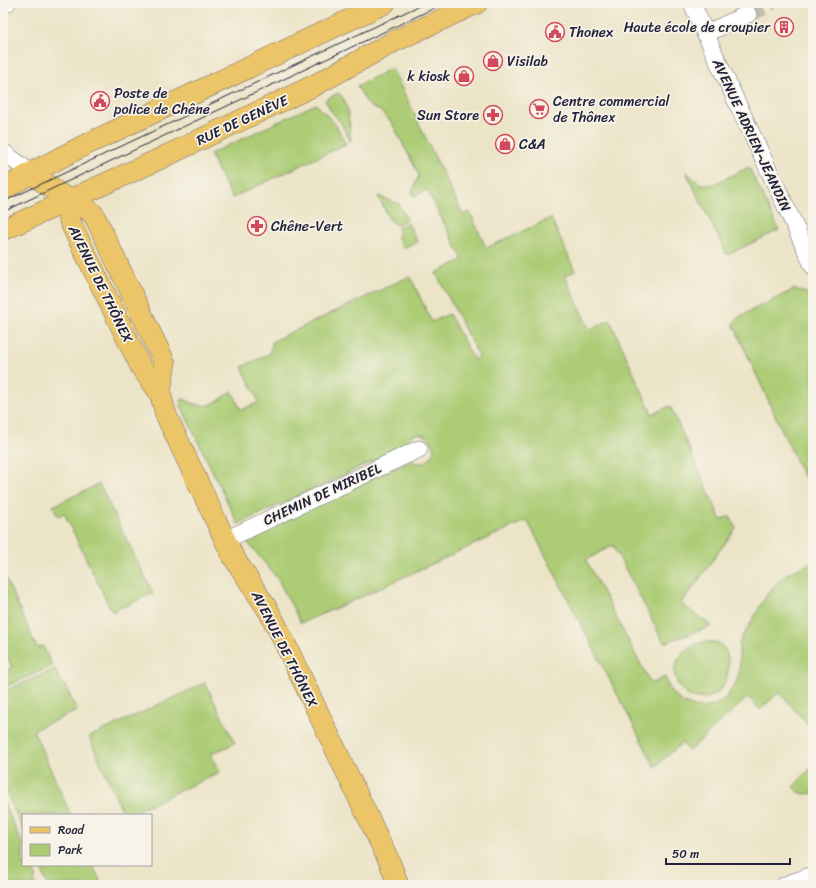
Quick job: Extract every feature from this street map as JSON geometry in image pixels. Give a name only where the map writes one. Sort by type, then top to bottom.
[{"type":"main road","points":[[3,190],[31,173],[89,143],[385,3]]},
{"type":"main road","name":"RUE DE GENÈVE","points":[[3,230],[146,165],[315,85],[395,41],[477,3]]},
{"type":"main road","points":[[31,173],[68,200]]},
{"type":"main road","name":"AVENUE DE THÔNEX","points":[[68,200],[68,215],[72,226],[141,367],[160,392],[166,415],[234,558],[268,610],[290,653],[390,863],[398,885]]},
{"type":"street","points":[[3,5],[8,3]]},
{"type":"street","name":"AVENUE ADRIEN-JEANDIN","points":[[692,3],[813,266]]},
{"type":"street","points":[[705,34],[748,14]]},
{"type":"street","points":[[3,152],[31,173]]},
{"type":"street","name":"CHEMIN DE MIRIBEL","points":[[225,540],[419,449]]},
{"type":"street","points":[[785,885],[813,875]]},
{"type":"green space","points":[[392,68],[463,215],[470,212],[486,248],[551,218],[575,271],[565,276],[589,329],[610,320],[652,414],[670,406],[721,520],[730,516],[736,528],[681,604],[712,626],[664,643],[613,545],[586,560],[651,684],[665,677],[675,696],[687,705],[694,707],[709,707],[723,701],[733,688],[738,676],[740,640],[765,598],[774,585],[785,575],[813,562],[813,730],[779,692],[760,710],[748,697],[689,751],[682,743],[655,767],[527,520],[350,602],[301,623],[277,578],[244,538],[410,461],[419,463],[426,462],[433,455],[434,449],[432,443],[424,435],[413,435],[407,440],[404,447],[238,524],[180,404],[181,400],[184,399],[198,405],[209,405],[220,400],[232,391],[241,410],[259,402],[242,367],[269,354],[273,341],[410,276],[432,322],[449,314],[474,360],[479,357],[436,273],[462,260],[462,258],[427,190],[414,196],[412,192],[419,175],[392,123],[379,110],[371,107],[367,103],[357,86]]},
{"type":"green space","points":[[338,93],[345,102],[347,108],[350,141],[341,123],[331,111],[325,100]]},
{"type":"green space","points":[[316,104],[336,125],[346,144],[232,198],[210,154]]},
{"type":"green space","points":[[749,167],[779,230],[727,255],[686,172],[700,184],[712,185]]},
{"type":"green space","points":[[378,196],[399,204],[407,220],[396,225],[389,219]]},
{"type":"green space","points":[[408,223],[417,242],[403,248],[399,240],[399,231],[397,228]]},
{"type":"green space","points":[[795,289],[807,293],[813,306],[813,475],[803,476],[733,324],[740,316]]},
{"type":"green space","points":[[99,484],[153,593],[112,612],[64,513],[58,516],[53,506]]},
{"type":"green space","points":[[3,572],[37,648],[43,646],[52,666],[3,688],[3,672],[12,667],[3,647]]},
{"type":"green space","points":[[703,642],[716,642],[724,648],[728,666],[727,676],[717,693],[709,697],[698,698],[689,696],[682,690],[677,682],[675,667],[682,654],[695,645]]},
{"type":"green space","points":[[55,669],[63,686],[65,685],[77,711],[33,730],[71,814],[22,814],[22,827],[3,785],[3,692]]},
{"type":"green space","points":[[205,683],[235,743],[211,754],[220,772],[129,814],[124,814],[89,737]]},
{"type":"green space","points":[[813,766],[813,793],[800,793],[793,787]]},
{"type":"green space","points":[[3,801],[22,843],[22,866],[32,866],[36,875],[34,883],[38,885],[3,885]]},
{"type":"green space","points":[[39,866],[93,866],[102,885],[48,885]]},
{"type":"tunnel","points":[[748,14],[772,3]]},
{"type":"tram line","points":[[3,202],[425,3]]},
{"type":"tram line","points":[[3,212],[445,3]]},
{"type":"place","name":"Haute école de croupier","points":[[784,27]]},
{"type":"place","name":"Thonex","points":[[555,32]]},
{"type":"place","name":"Visilab","points":[[493,61]]},
{"type":"place","name":"k kiosk","points":[[464,76]]},
{"type":"place","name":"Poste de police de Chêne","points":[[100,101]]},
{"type":"place","name":"Centre commercial de Thônex","points":[[539,109]]},
{"type":"place","name":"Sun Store","points":[[493,115]]},
{"type":"place","name":"C&A","points":[[505,144]]},
{"type":"place","name":"Chêne-Vert","points":[[257,226]]}]
